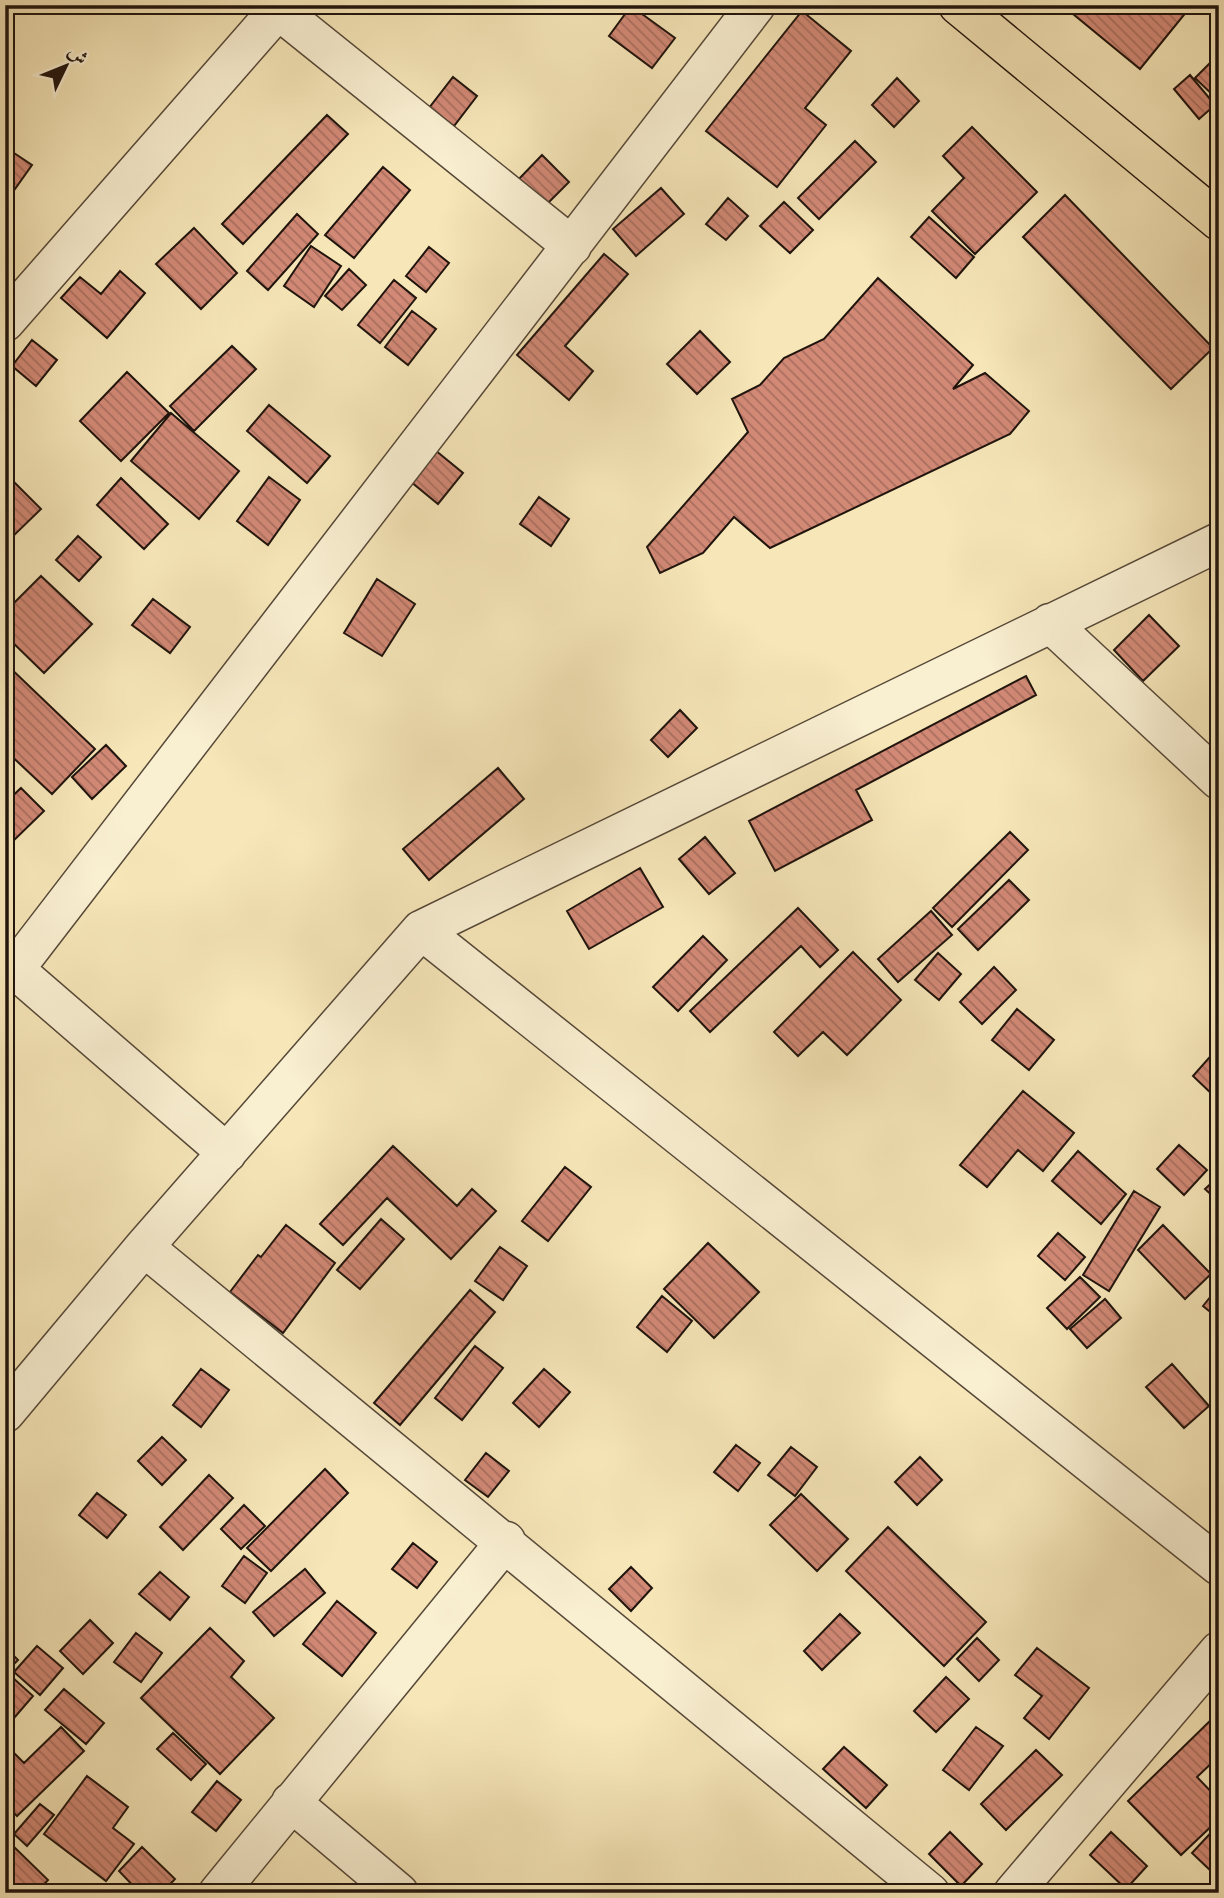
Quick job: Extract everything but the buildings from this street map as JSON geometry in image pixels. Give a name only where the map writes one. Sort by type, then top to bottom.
[{"type":"main road","points":[[958,5],[1219,221]]},
{"type":"street","points":[[227,1153],[10,965],[572,246],[756,5]]},
{"type":"street","points":[[5,322],[275,8],[572,246]]},
{"type":"street","points":[[5,1413],[144,1247],[421,930],[1219,542]]},
{"type":"street","points":[[1050,622],[1219,780]]},
{"type":"street","points":[[421,930],[1219,1566]]},
{"type":"street","points":[[144,1247],[506,1541],[930,1893]]},
{"type":"street","points":[[218,1893],[506,1541]]},
{"type":"street","points":[[1013,1893],[1219,1650]]},
{"type":"street","points":[[291,1802],[399,1893]]}]
